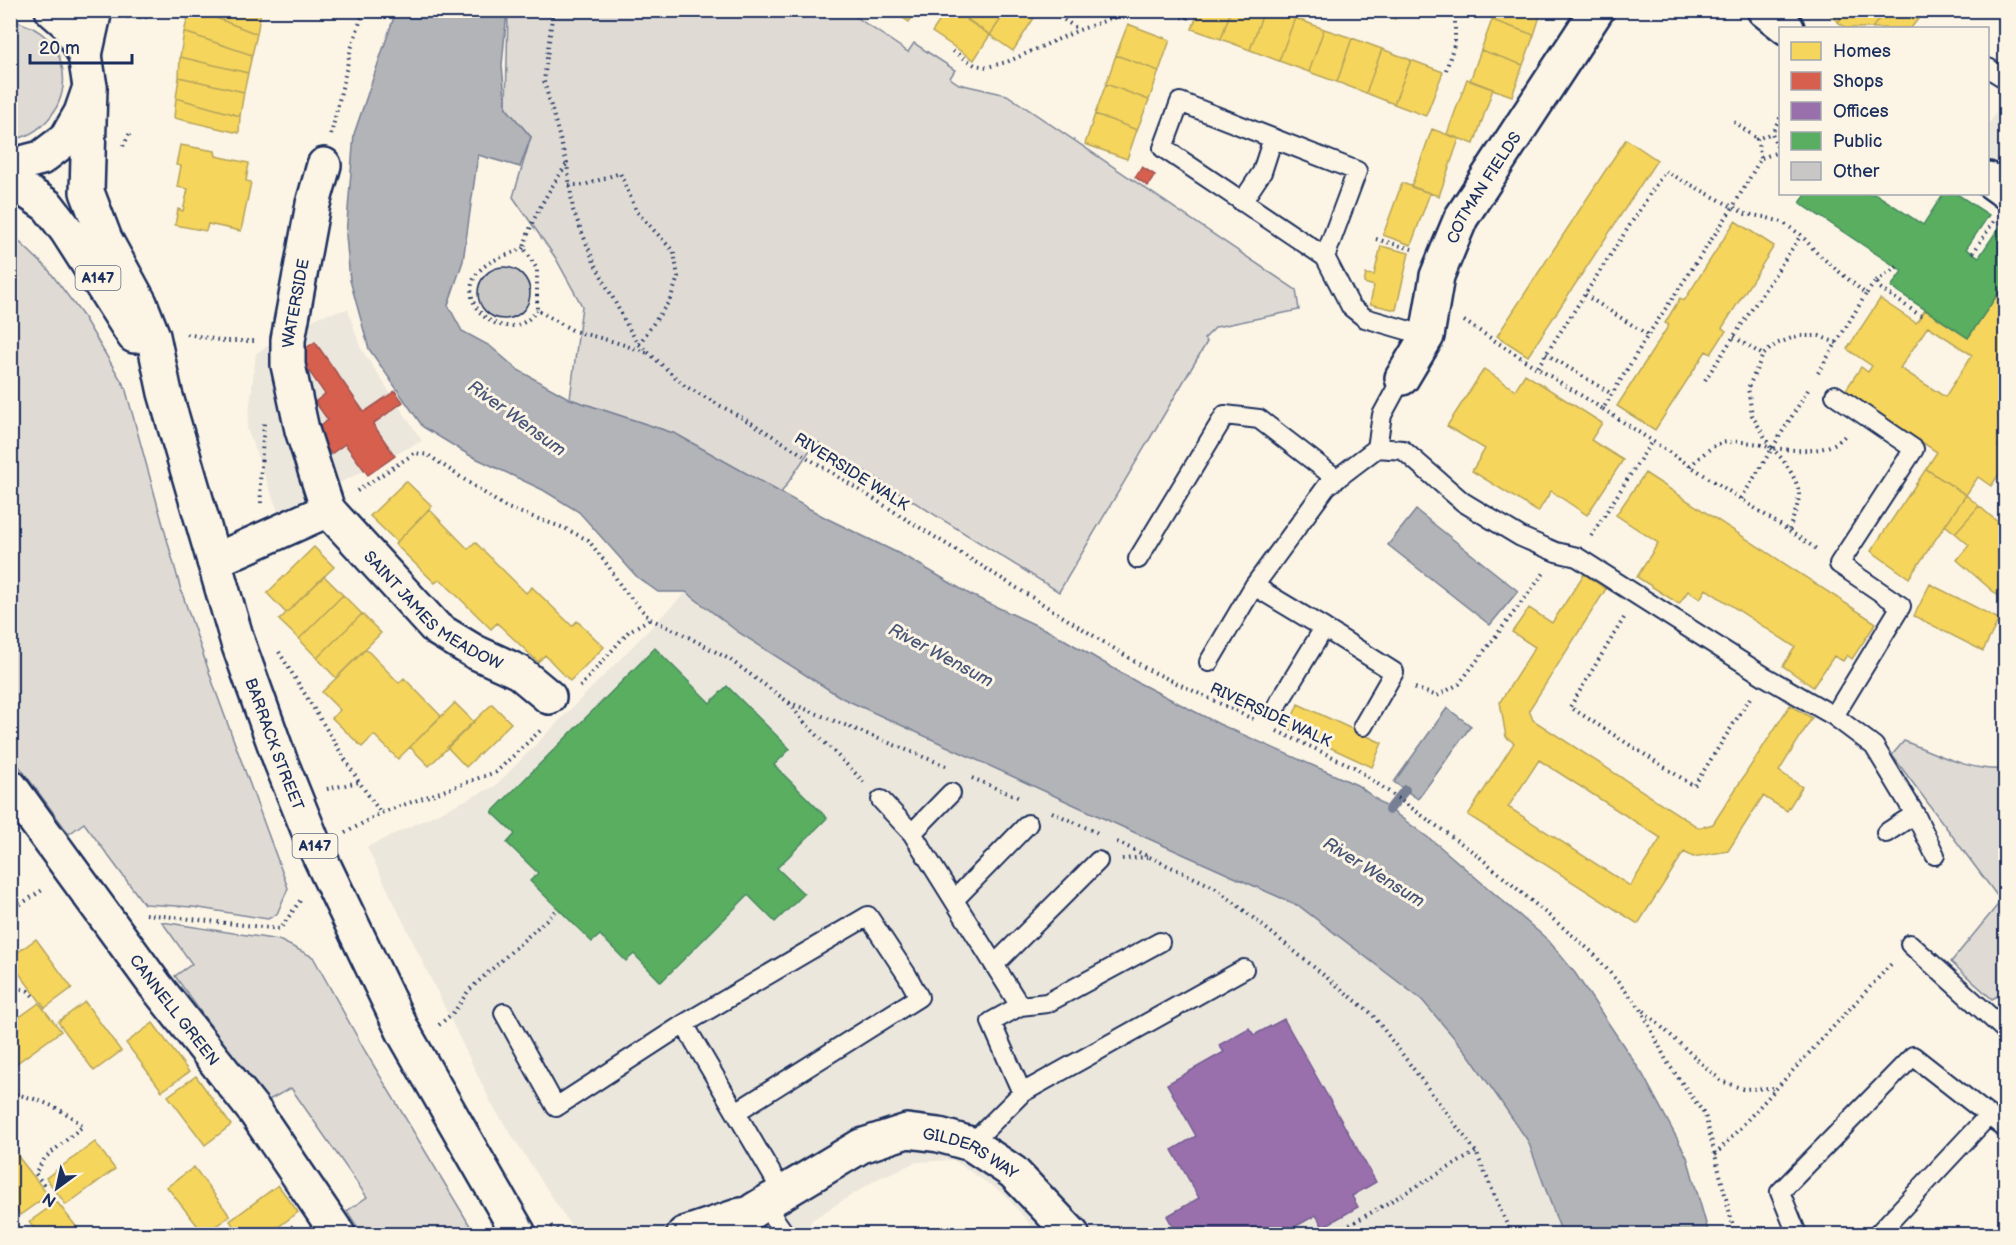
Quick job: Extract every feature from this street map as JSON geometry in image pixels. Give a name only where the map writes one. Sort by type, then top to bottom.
[{"type":"street","name":"A147","points":[[10,166],[41,158],[66,139],[81,113],[90,87],[85,55],[68,24],[52,10]]},
{"type":"street","name":"COTMAN FIELDS","points":[[1402,378],[1427,336],[1437,276],[1461,218],[1597,10]]},
{"type":"street","points":[[1764,10],[1786,27]]},
{"type":"street","name":"A147","points":[[85,55],[107,14]]},
{"type":"street","name":"BARRACK STREET","points":[[90,87],[87,192],[105,240],[140,303],[153,336],[165,393],[238,643],[280,760],[315,847],[404,1033],[519,1234]]},
{"type":"street","name":"WATERSIDE","points":[[324,165],[314,204],[288,340],[288,365],[302,430],[328,510]]},
{"type":"street","name":"BARRACK STREET","points":[[10,180],[48,206],[67,231],[128,325],[165,393]]},
{"type":"street","points":[[1989,180],[2006,192]]},
{"type":"street","points":[[214,561],[328,510]]},
{"type":"street","name":"SAINT JAMES MEADOW","points":[[328,510],[437,628],[475,652],[519,672],[558,704]]},
{"type":"street","name":"CANNELL GREEN","points":[[10,786],[155,985],[256,1113],[338,1234]]},
{"type":"street","name":"GILDERS WAY","points":[[721,1234],[767,1202],[861,1146],[907,1131],[939,1135],[971,1144],[1013,1172],[1072,1234]]},
{"type":"street","name":"GILDERS WAY","points":[[684,1234],[767,1202]]},
{"type":"lane","points":[[1989,69],[2006,79]]},
{"type":"lane","points":[[1325,257],[1357,171],[1180,102],[1163,148],[1325,257],[1351,307],[1365,318],[1427,336]]},
{"type":"lane","points":[[1242,202],[1262,172],[1273,138]]},
{"type":"lane","points":[[1377,448],[1382,415],[1402,378]]},
{"type":"lane","points":[[1833,716],[1901,606],[1839,564],[1914,449],[1835,395]]},
{"type":"lane","points":[[1138,559],[1225,415],[1259,418],[1337,479]]},
{"type":"lane","points":[[1209,662],[1254,586],[1327,486],[1377,448],[1403,450],[1463,502],[1521,537],[1556,552],[1577,557],[1764,676],[1833,716],[1874,746],[1915,814],[1935,855]]},
{"type":"lane","points":[[1254,586],[1394,672],[1363,726]]},
{"type":"lane","points":[[1278,704],[1324,628]]},
{"type":"lane","points":[[912,833],[951,793]]},
{"type":"lane","points":[[881,800],[912,833],[1020,1006]]},
{"type":"lane","points":[[1886,833],[1915,814]]},
{"type":"lane","points":[[954,900],[1028,824]]},
{"type":"lane","points":[[994,965],[1098,861]]},
{"type":"lane","points":[[504,1013],[556,1107],[684,1024],[868,916],[919,997],[736,1112]]},
{"type":"lane","points":[[1022,1093],[991,1022],[1020,1006],[1047,1003],[1160,942]]},
{"type":"lane","points":[[1910,944],[2006,1031]]},
{"type":"lane","points":[[971,1144],[1022,1093],[1244,969]]},
{"type":"lane","points":[[684,1024],[736,1112],[767,1202],[784,1234]]},
{"type":"lane","points":[[1797,1234],[1780,1192],[1913,1056],[2006,1128]]},
{"type":"lane","points":[[1878,1234],[1989,1115]]},
{"type":"path","points":[[324,165],[351,49],[364,10]]},
{"type":"path","name":"RIVERSIDE WALK","points":[[553,10],[544,81],[567,164],[573,210],[594,262],[639,344],[685,386],[755,425],[1147,669],[1261,723]]},
{"type":"path","points":[[1049,10],[1079,30]]},
{"type":"path","points":[[953,51],[975,66],[987,67],[1007,62],[1079,30],[1135,10]]},
{"type":"path","points":[[1165,10],[1187,20],[1190,10]]},
{"type":"path","points":[[1446,70],[1455,42],[1455,10]]},
{"type":"path","points":[[107,14],[150,17]]},
{"type":"path","points":[[1757,139],[1772,133],[1779,120]]},
{"type":"path","points":[[1603,409],[1648,335],[1733,207],[1761,158],[1757,139],[1734,122]]},
{"type":"path","points":[[1772,133],[1779,150]]},
{"type":"path","points":[[1761,158],[1779,152]]},
{"type":"path","points":[[524,248],[490,262],[475,276],[471,292],[473,301],[486,319],[497,324],[510,327],[520,326],[531,319],[537,310],[537,269],[524,248],[528,230],[567,164]]},
{"type":"path","points":[[1537,368],[1665,171],[1746,214],[1782,222],[1801,235],[1818,254],[1866,294]]},
{"type":"path","points":[[569,185],[584,185],[620,173],[637,212],[674,252],[678,277],[670,300],[639,344]]},
{"type":"path","points":[[1705,380],[1801,235]]},
{"type":"path","points":[[1817,376],[1866,294],[1876,281],[1897,267]]},
{"type":"path","points":[[1876,281],[1880,288],[1921,316]]},
{"type":"path","points":[[1585,295],[1648,335]]},
{"type":"path","points":[[1433,302],[1603,409],[1839,564]]},
{"type":"path","name":"RIVERSIDE WALK","points":[[537,310],[574,331],[649,354]]},
{"type":"path","points":[[196,336],[206,339],[244,341]]},
{"type":"path","points":[[1789,530],[1799,494],[1792,475],[1781,457],[1771,448],[1752,415],[1748,388],[1763,355],[1776,344],[1797,336],[1819,336],[1837,343]]},
{"type":"path","points":[[1734,337],[1763,355]]},
{"type":"path","points":[[1546,354],[1611,394]]},
{"type":"path","points":[[1741,499],[1811,385]]},
{"type":"path","points":[[1690,466],[1716,445],[1728,442],[1752,443],[1771,448],[1803,451],[1824,448],[1843,439],[1851,428]]},
{"type":"path","points":[[1577,557],[1652,441]]},
{"type":"path","points":[[2006,484],[2002,495],[2006,501]]},
{"type":"path","points":[[1394,672],[1412,688],[1437,696],[1459,684],[1524,601],[1556,552]]},
{"type":"path","points":[[1638,595],[1570,707],[1694,786],[1764,676]]},
{"type":"path","points":[[344,833],[381,813],[496,771],[629,631],[650,619]]},
{"type":"path","points":[[238,643],[279,652],[359,782],[381,813]]},
{"type":"path","points":[[788,702],[804,722],[881,800]]},
{"type":"path","name":"RIVERSIDE WALK","points":[[1271,728],[1354,767],[1476,855],[1593,953],[1641,1009],[1668,1062],[1705,1115],[1735,1234]]},
{"type":"path","points":[[326,789],[359,782]]},
{"type":"path","points":[[100,909],[280,929],[304,897]]},
{"type":"path","points":[[435,1030],[454,1012],[469,990],[558,909]]},
{"type":"path","points":[[1715,1155],[1910,944]]},
{"type":"path","points":[[10,985],[28,991],[35,998]]},
{"type":"path","points":[[1641,1009],[1720,1081],[1743,1089],[1778,1088]]},
{"type":"path","points":[[10,1093],[32,1097],[64,1111],[83,1126],[45,1158],[35,1173],[45,1186]]},
{"type":"path","points":[[1334,1234],[1476,1152]]},
{"type":"path","points":[[10,1212],[16,1208]]},
{"type":"path","points":[[607,1234],[626,1228],[629,1234]]},
{"type":"shaded area","points":[[508,11],[847,11],[908,52],[914,43],[955,70],[950,78],[959,84],[1007,95],[1296,290],[1299,310],[1216,327],[1204,339],[1207,342],[1059,592],[816,441],[781,493],[676,434],[570,399],[582,306],[555,257],[513,197],[531,137],[506,108]]},
{"type":"shaded area","points":[[11,20],[35,29],[50,41],[60,59],[63,86],[60,99],[46,121],[36,130],[11,140]]},
{"type":"shaded area","points":[[2005,99],[2005,170],[1989,160],[1989,123]]},
{"type":"shaded area","points":[[11,234],[47,268],[83,316],[125,387],[181,590],[288,888],[277,914],[268,919],[193,907],[144,904],[84,823],[69,834],[11,755],[11,729],[14,726],[10,720]]},
{"type":"shaded area","points":[[348,309],[360,347],[422,441],[279,514],[247,429],[256,353],[320,316]]},
{"type":"shaded area","points":[[686,592],[738,632],[842,698],[1299,906],[1422,1000],[1469,1054],[1528,1141],[1562,1234],[1038,1234],[1005,1195],[953,1160],[917,1162],[879,1178],[812,1220],[804,1234],[576,1234],[492,1105],[367,847],[495,786]]},
{"type":"shaded area","points":[[1904,741],[1966,765],[2005,769],[2005,992],[1992,999],[1951,962],[2001,901],[1892,755]]},
{"type":"shaded area","points":[[162,922],[279,940],[313,957],[365,1051],[475,1234],[362,1234],[347,1211],[367,1197],[291,1088],[265,1102],[175,976],[192,964]]},
{"type":"water","name":"River Wensum","points":[[396,11],[507,11],[502,65],[506,108],[531,137],[520,167],[478,155],[463,261],[448,305],[462,331],[490,346],[518,370],[570,399],[676,434],[826,518],[910,559],[971,595],[1055,634],[1135,681],[1219,724],[1357,785],[1438,845],[1548,940],[1575,973],[1643,1075],[1687,1157],[1709,1234],[1562,1234],[1528,1141],[1468,1054],[1422,1000],[1299,906],[842,698],[738,632],[686,592],[658,592],[637,577],[579,512],[543,490],[469,455],[423,427],[369,349],[350,280],[346,235],[354,134]]},
{"type":"water","points":[[1416,510],[1518,591],[1490,625],[1388,545]]},
{"type":"water","points":[[1447,708],[1471,726],[1418,799],[1394,782]]},
{"type":"building: Homes","points":[[190,10],[196,10],[257,34],[252,55],[184,32]]},
{"type":"building: Homes","points":[[196,10],[261,10],[257,34]]},
{"type":"building: Homes","points":[[891,10],[917,10],[909,22]]},
{"type":"building: Homes","points":[[947,10],[954,10],[990,35],[974,60],[932,32]]},
{"type":"building: Homes","points":[[973,10],[1007,10],[990,35],[967,20]]},
{"type":"building: Homes","points":[[1007,10],[1039,10],[1013,51],[990,35]]},
{"type":"building: Homes","points":[[1199,10],[1231,10],[1221,39],[1192,29]]},
{"type":"building: Homes","points":[[1231,10],[1264,10],[1250,50],[1221,39]]},
{"type":"building: Homes","points":[[1264,10],[1274,10],[1295,18],[1279,61],[1250,50]]},
{"type":"building: Homes","points":[[1371,10],[1397,10],[1395,19]]},
{"type":"building: Homes","points":[[1495,10],[1542,10],[1534,35],[1492,20]]},
{"type":"building: Homes","points":[[1824,10],[1847,10],[1838,22]]},
{"type":"building: Homes","points":[[1847,10],[1886,10],[1873,27],[1845,27],[1838,22]]},
{"type":"building: Homes","points":[[1886,10],[1908,10],[1918,19],[1912,27],[1873,27]]},
{"type":"building: Homes","points":[[1295,18],[1324,29],[1309,72],[1279,61]]},
{"type":"building: Homes","points":[[1492,20],[1534,35],[1523,65],[1481,50]]},
{"type":"building: Homes","points":[[1128,24],[1170,40],[1159,71],[1116,55]]},
{"type":"building: Homes","points":[[1324,29],[1352,38],[1337,82],[1309,72]]},
{"type":"building: Homes","points":[[184,32],[252,55],[248,73],[180,57]]},
{"type":"building: Homes","points":[[1352,38],[1382,49],[1366,93],[1337,82]]},
{"type":"building: Homes","points":[[1382,49],[1411,60],[1394,104],[1366,93]]},
{"type":"building: Homes","points":[[1481,50],[1523,65],[1512,96],[1470,81]]},
{"type":"building: Homes","points":[[1116,55],[1159,71],[1149,100],[1106,84]]},
{"type":"building: Homes","points":[[180,57],[248,73],[244,92],[179,77]]},
{"type":"building: Homes","points":[[1411,60],[1443,72],[1426,116],[1394,104]]},
{"type":"building: Homes","points":[[179,77],[244,92],[240,116],[176,98]]},
{"type":"building: Homes","points":[[1467,79],[1493,89],[1474,144],[1447,134]]},
{"type":"building: Homes","points":[[1106,84],[1149,100],[1137,130],[1095,114]]},
{"type":"building: Homes","points":[[176,98],[240,116],[239,133],[174,118]]},
{"type":"building: Homes","points":[[1095,114],[1137,130],[1127,159],[1085,144]]},
{"type":"building: Homes","points":[[1432,129],[1459,139],[1439,196],[1411,187]]},
{"type":"building: Homes","points":[[1626,139],[1657,160],[1528,356],[1497,336]]},
{"type":"building: Homes","points":[[180,145],[215,151],[216,156],[249,163],[246,181],[251,182],[241,231],[208,224],[206,231],[175,225],[178,209],[183,211],[188,189],[177,187],[181,166],[176,165]]},
{"type":"building: Homes","points":[[1402,183],[1430,193],[1411,245],[1383,235]]},
{"type":"building: Homes","points":[[1735,221],[1774,246],[1722,328],[1726,331],[1711,354],[1706,351],[1655,430],[1617,406],[1669,325],[1665,323],[1680,298],[1684,301]]},
{"type":"building: Homes","points":[[1381,246],[1409,253],[1396,310],[1370,304],[1374,286],[1364,283],[1366,274],[1374,275]]},
{"type":"building: Homes","points":[[2006,282],[2006,434],[1998,446],[2006,451],[2006,464],[1991,486],[1978,477],[1966,495],[1926,469],[1937,452],[1845,391],[1861,367],[1868,372],[1872,366],[1847,349],[1880,299],[1916,323],[1925,310],[1968,338]],"holes":[[[1928,326],[1972,355],[1945,397],[1900,368]]]},
{"type":"building: Homes","points":[[1484,369],[1515,390],[1525,374],[1602,423],[1591,440],[1623,460],[1587,515],[1551,491],[1538,512],[1472,471],[1485,449],[1447,426]]},
{"type":"building: Homes","points":[[1926,469],[1966,495],[1909,578],[1871,551]]},
{"type":"building: Homes","points":[[1645,473],[1876,623],[1852,659],[1847,655],[1843,661],[1834,656],[1813,687],[1783,666],[1795,647],[1706,589],[1700,599],[1688,591],[1679,604],[1637,577],[1658,543],[1616,515]]},
{"type":"building: Homes","points":[[406,481],[432,506],[397,542],[370,516]]},
{"type":"building: Homes","points":[[1966,495],[1979,506],[1955,533],[1945,525]]},
{"type":"building: Homes","points":[[1979,506],[2006,529],[2006,597],[2003,600],[1957,560],[1969,545],[1955,533]]},
{"type":"building: Homes","points":[[429,509],[468,549],[475,542],[526,593],[532,587],[572,626],[577,621],[604,647],[570,681],[545,655],[538,662],[497,623],[491,629],[440,579],[435,583],[395,544]]},
{"type":"building: Homes","points":[[314,547],[334,567],[286,613],[267,593]]},
{"type":"building: Homes","points":[[1584,574],[1606,589],[1529,710],[1533,720],[1699,828],[1713,824],[1790,705],[1812,718],[1779,771],[1802,787],[1787,811],[1763,796],[1728,851],[1693,857],[1684,852],[1638,924],[1468,815],[1514,743],[1506,737],[1500,702],[1535,647],[1512,632],[1529,608],[1552,623]],"holes":[[[1539,760],[1661,838],[1630,886],[1508,807]]]},
{"type":"building: Homes","points":[[324,576],[343,595],[299,639],[279,620]]},
{"type":"building: Homes","points":[[1930,584],[1999,619],[1983,651],[1914,616]]},
{"type":"building: Homes","points":[[343,595],[362,614],[317,658],[299,639]]},
{"type":"building: Homes","points":[[362,614],[381,633],[336,678],[317,658]]},
{"type":"building: Homes","points":[[366,649],[399,683],[404,678],[441,716],[398,759],[374,735],[362,747],[332,718],[340,710],[322,692]]},
{"type":"building: Homes","points":[[455,703],[474,722],[429,766],[410,747]]},
{"type":"building: Homes","points":[[492,704],[511,723],[466,767],[447,747]]},
{"type":"building: Homes","points":[[1298,704],[1382,743],[1372,767],[1288,728]]},
{"type":"building: Homes","points":[[36,939],[72,988],[45,1008],[10,961],[10,958]]},
{"type":"building: Homes","points":[[85,1002],[121,1051],[94,1071],[58,1022]]},
{"type":"building: Homes","points":[[39,1003],[61,1031],[10,1068],[10,1024]]},
{"type":"building: Homes","points":[[153,1023],[189,1072],[162,1091],[126,1043]]},
{"type":"building: Homes","points":[[196,1076],[231,1125],[205,1145],[168,1096]]},
{"type":"building: Homes","points":[[95,1142],[115,1169],[66,1205],[46,1178]]},
{"type":"building: Homes","points":[[10,1146],[48,1195],[20,1215],[10,1201]]},
{"type":"building: Homes","points":[[194,1167],[230,1216],[204,1234],[167,1187]]},
{"type":"building: Homes","points":[[278,1185],[298,1212],[269,1234],[239,1234],[230,1221]]},
{"type":"building: Homes","points":[[57,1202],[82,1234],[38,1234],[29,1222]]},
{"type":"building: Shops","points":[[1142,167],[1155,175],[1148,186],[1135,177]]},
{"type":"building: Shops","points":[[315,342],[364,412],[395,391],[403,402],[373,424],[395,456],[368,475],[345,444],[331,454],[314,430],[328,420],[315,402],[325,394],[297,354]]},
{"type":"building: Offices","points":[[1284,1019],[1376,1182],[1352,1196],[1358,1207],[1323,1227],[1316,1215],[1282,1234],[1177,1234],[1167,1216],[1199,1198],[1172,1150],[1196,1136],[1167,1084],[1224,1052],[1219,1045],[1249,1028],[1254,1035]]},
{"type":"building: Public","points":[[1805,195],[1878,195],[1923,225],[1942,195],[1959,195],[1989,215],[1966,249],[1979,257],[2006,217],[2006,282],[1968,338],[1891,287],[1902,271],[1800,203]]},
{"type":"building: Public","points":[[655,648],[710,703],[727,686],[790,749],[774,765],[827,818],[777,868],[804,894],[775,922],[748,895],[661,982],[634,954],[626,961],[600,935],[592,942],[530,881],[538,873],[507,843],[515,834],[492,812]]},
{"type":"building: Other","points":[[499,267],[509,267],[523,274],[530,293],[523,312],[509,319],[499,319],[489,315],[482,308],[478,298],[478,288],[482,278],[489,271]]},
{"type":"waterway","points":[[1389,810],[1405,790]]}]
